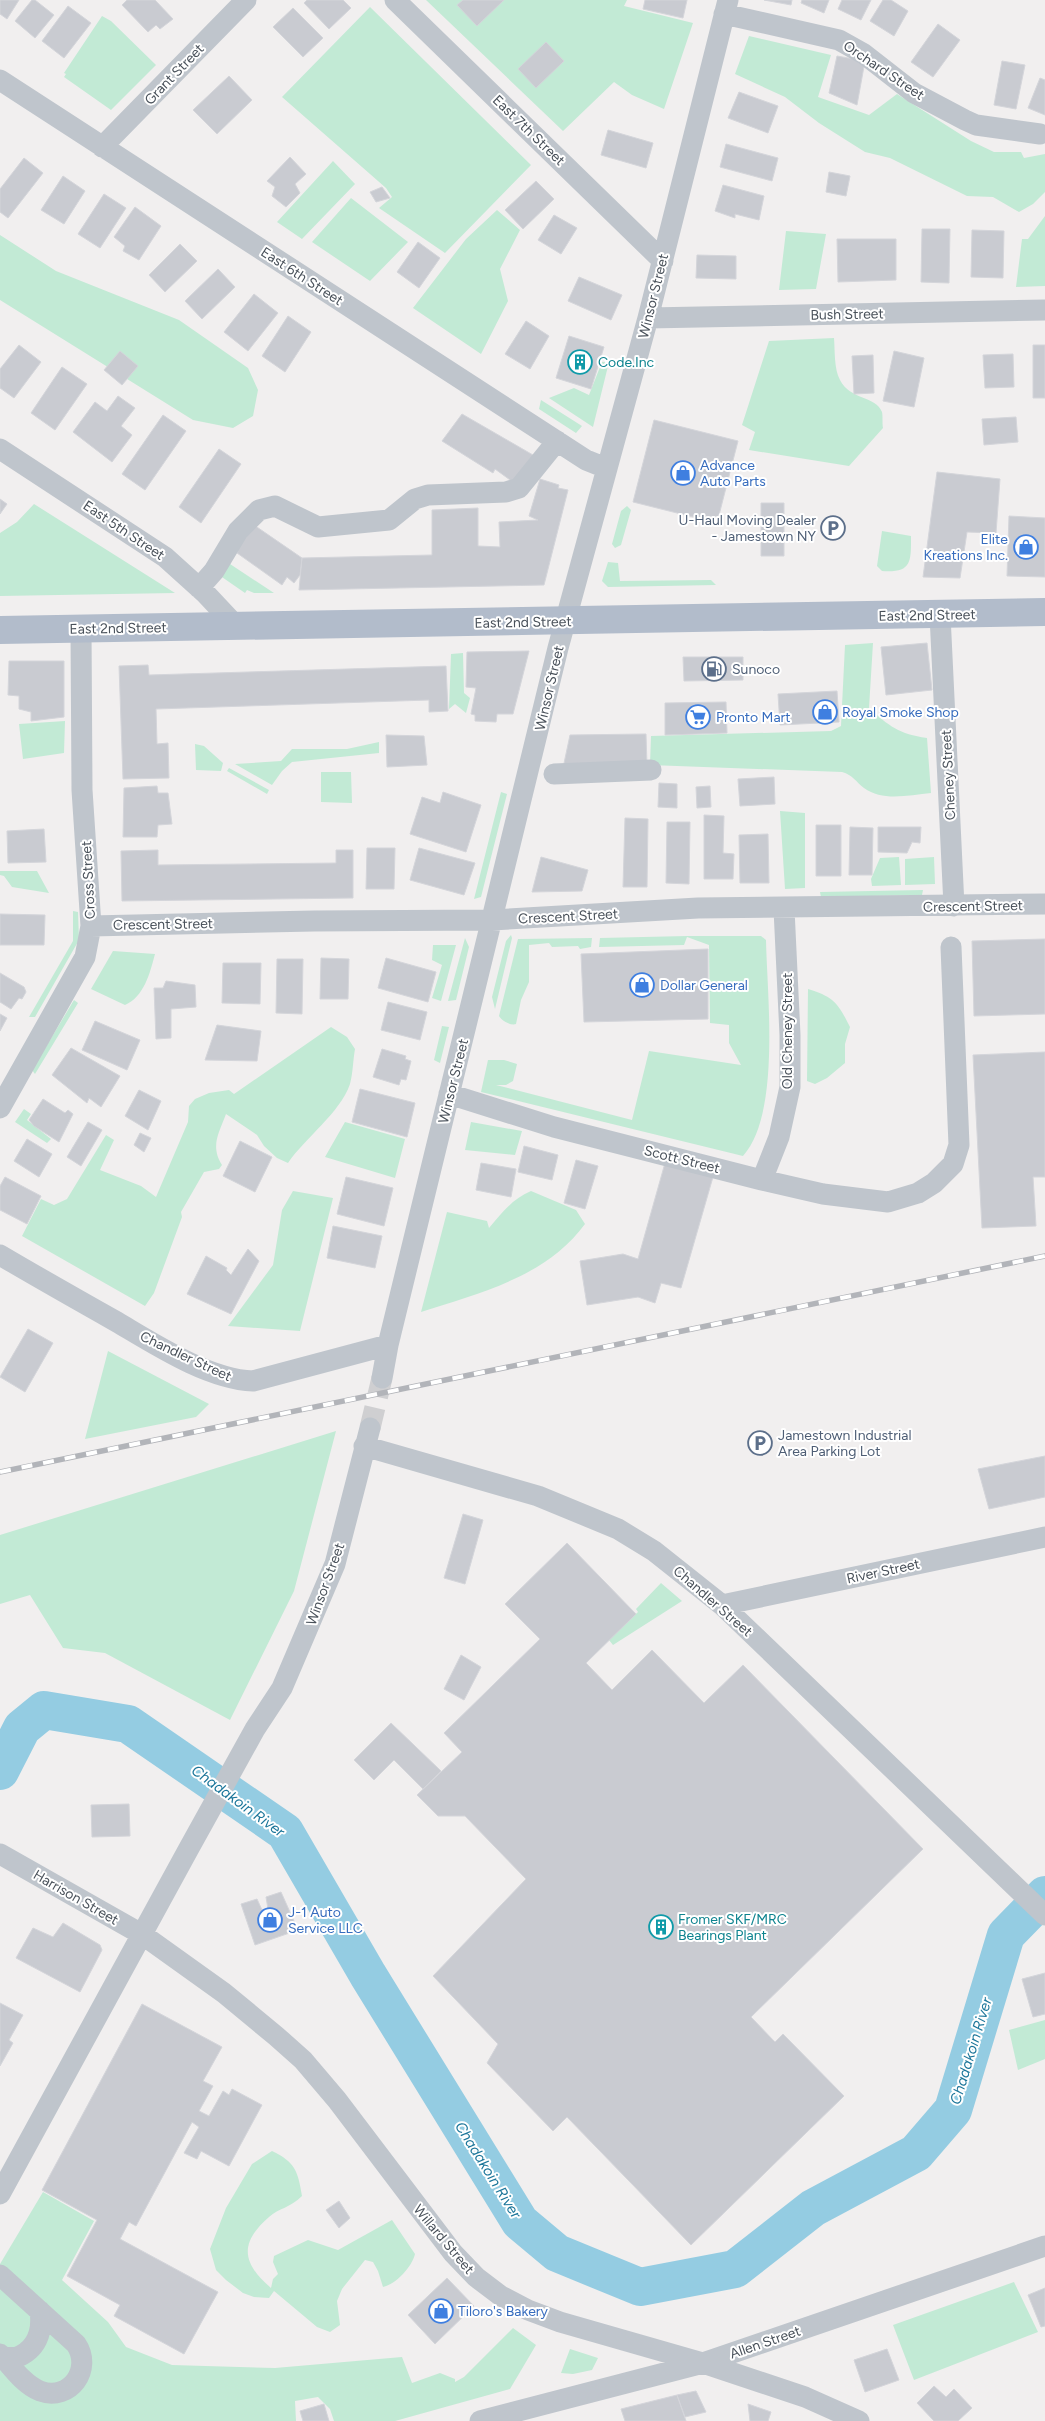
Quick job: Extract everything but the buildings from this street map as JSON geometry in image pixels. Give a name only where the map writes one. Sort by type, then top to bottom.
[{"type":"main road","name":"East 2nd Street","points":[[0,630],[565,622],[1045,612]]},
{"type":"street","name":"Grant Street","points":[[102,147],[246,0]]},
{"type":"street","name":"East 7th Street","points":[[395,0],[663,260]]},
{"type":"street","name":"Winsor Street","points":[[382,1378],[388,1345],[565,622],[648,318],[726,7]]},
{"type":"street","name":"Orchard Street","points":[[726,7],[839,40],[864,54],[914,93],[976,125],[1040,134]]},
{"type":"street","name":"East 6th Street","points":[[0,80],[586,460],[606,468]]},
{"type":"street","name":"Bush Street","points":[[648,318],[1045,310]]},
{"type":"street","points":[[199,588],[214,571],[238,531],[259,510],[275,506],[318,527],[389,520],[415,499],[428,495],[513,491],[524,484],[557,441]]},
{"type":"street","name":"East 5th Street","points":[[0,449],[165,557],[236,626]]},
{"type":"street","name":"Cheney Street","points":[[940,614],[954,906]]},
{"type":"street","name":"Cross Street","points":[[0,1108],[80,970],[85,957],[90,926],[82,790],[81,630]]},
{"type":"street","points":[[554,774],[651,770]]},
{"type":"street","name":"Crescent Street","points":[[90,926],[314,920],[492,920],[698,908],[784,909],[1045,904]]},
{"type":"street","name":"Old Cheney Street","points":[[762,1180],[779,1137],[790,1087],[790,1035],[784,909]]},
{"type":"street","name":"Scott Street","points":[[449,1094],[554,1126],[823,1194],[888,1202],[918,1194],[934,1183],[953,1164],[960,1145],[951,947]]},
{"type":"street","name":"Chandler Street","points":[[0,1256],[166,1350],[224,1377],[254,1381],[388,1345]]},
{"type":"street","name":"Winsor Street","points":[[0,2194],[188,1850],[282,1688],[335,1564],[367,1437]]},
{"type":"street","name":"Chandler Street","points":[[367,1437],[538,1496],[602,1522],[654,1551],[722,1605],[1045,1915]]},
{"type":"street","name":"River Street","points":[[722,1605],[1045,1537]]},
{"type":"street","name":"Harrison Street","points":[[5,1856],[143,1935]]},
{"type":"street","name":"Willard Street","points":[[143,1935],[224,1994],[303,2060],[337,2100],[429,2224],[476,2277],[508,2299],[560,2322],[703,2363],[805,2397],[859,2421]]},
{"type":"street","name":"Allen Street","points":[[480,2421],[703,2363],[1045,2246]]},
{"type":"street","points":[[0,2275],[69,2336],[81,2352],[83,2367],[76,2380],[57,2393],[38,2390],[27,2383],[1,2355]]},
{"type":"street","points":[[1,2355],[15,2358],[32,2348],[42,2332],[40,2311]]},
{"type":"green space","points":[[426,0],[627,0],[624,6],[693,23],[664,109],[632,95],[614,82],[563,131]]},
{"type":"green space","points":[[370,7],[531,165],[445,253],[379,208],[392,197],[386,188],[282,97]]},
{"type":"green space","points":[[102,16],[111,21],[156,65],[111,110],[64,77],[66,74],[64,73]]},
{"type":"green space","points":[[749,36],[831,55],[818,97],[869,115],[897,94],[971,141],[994,152],[1021,152],[1024,158],[1045,154],[1045,192],[1033,204],[1019,212],[993,197],[967,196],[890,158],[865,152],[819,123],[785,97],[735,74]]},
{"type":"green space","points":[[333,161],[355,184],[302,239],[277,222]]},
{"type":"green space","points":[[351,198],[408,242],[370,281],[312,242]]},
{"type":"green space","points":[[497,210],[520,230],[500,269],[508,301],[481,354],[413,308],[466,239]]},
{"type":"green space","points":[[1045,216],[1045,286],[1016,287],[1022,239],[1028,239]]},
{"type":"green space","points":[[786,231],[826,234],[816,289],[779,290]]},
{"type":"green space","points":[[0,235],[56,271],[179,320],[248,368],[258,390],[253,416],[233,428],[193,420],[0,300]]},
{"type":"green space","points":[[834,338],[836,365],[840,380],[850,391],[879,407],[882,412],[883,428],[849,466],[749,450],[755,432],[742,425],[769,341]]},
{"type":"green space","points":[[602,362],[609,362],[593,427],[549,398],[574,388],[589,395]]},
{"type":"green space","points":[[541,400],[582,426],[576,433],[539,409]]},
{"type":"green space","points":[[34,504],[175,593],[0,596],[0,533],[17,522]]},
{"type":"green space","points":[[627,506],[631,510],[621,545],[615,548],[612,544],[621,511]]},
{"type":"green space","points":[[882,531],[911,536],[910,559],[904,568],[882,571],[877,566]]},
{"type":"green space","points":[[227,562],[274,593],[254,593],[247,590],[245,593],[219,575]]},
{"type":"green space","points":[[608,562],[618,563],[620,581],[711,580],[716,585],[608,587],[602,581]]},
{"type":"green space","points":[[873,643],[869,708],[895,728],[909,734],[927,738],[931,793],[896,796],[879,795],[864,788],[852,777],[842,772],[650,765],[651,736],[831,731],[841,726],[845,645]]},
{"type":"green space","points":[[463,653],[464,693],[470,698],[466,713],[455,704],[449,709],[451,654]]},
{"type":"green space","points":[[65,721],[64,753],[23,759],[19,724]]},
{"type":"green space","points":[[379,742],[379,753],[292,762],[282,771],[272,785],[235,764],[281,761],[292,749],[347,749]]},
{"type":"green space","points":[[195,744],[204,746],[223,763],[221,771],[196,770]]},
{"type":"green space","points":[[229,768],[269,790],[267,794],[227,771]]},
{"type":"green space","points":[[321,772],[351,772],[352,803],[321,802]]},
{"type":"green space","points":[[501,792],[507,794],[481,897],[474,899]]},
{"type":"green space","points":[[780,811],[805,813],[805,888],[785,889]]},
{"type":"green space","points":[[899,857],[901,885],[872,886],[871,879],[880,858]]},
{"type":"green space","points":[[934,857],[935,884],[905,885],[905,859]]},
{"type":"green space","points":[[0,871],[37,871],[49,893],[12,887],[4,876],[0,875]]},
{"type":"green space","points":[[923,890],[922,895],[821,897],[820,892]]},
{"type":"green space","points":[[73,911],[78,912],[79,940],[35,1017],[29,1017],[73,941]]},
{"type":"green space","points":[[511,935],[512,938],[495,1009],[492,997],[506,941]]},
{"type":"green space","points":[[761,936],[766,940],[769,1021],[767,1084],[763,1112],[755,1137],[743,1156],[481,1092],[488,1060],[504,1060],[517,1064],[513,1081],[506,1085],[496,1085],[632,1120],[649,1051],[741,1065],[729,1043],[729,1025],[710,1023],[709,945],[687,937],[684,945],[599,947],[600,938]]},
{"type":"green space","points":[[465,938],[469,947],[456,1000],[448,1001]]},
{"type":"green space","points":[[592,938],[591,947],[580,949],[578,946],[552,947],[549,943],[529,945],[529,982],[521,1000],[516,1024],[509,1024],[500,1018],[518,939]]},
{"type":"green space","points":[[433,945],[456,945],[441,1001],[432,998],[442,965],[432,960]]},
{"type":"green space","points":[[113,951],[155,954],[142,990],[132,1001],[125,1005],[91,989]]},
{"type":"green space","points":[[808,989],[830,998],[842,1012],[850,1027],[845,1044],[845,1063],[827,1078],[815,1084],[807,1081]]},
{"type":"green space","points":[[74,1000],[78,1003],[35,1074],[32,1070]]},
{"type":"green space","points":[[442,1026],[449,1027],[440,1063],[434,1060]]},
{"type":"green space","points":[[331,1027],[347,1037],[355,1049],[352,1075],[345,1095],[288,1163],[277,1158],[264,1146],[257,1135],[226,1114],[218,1133],[216,1146],[218,1158],[222,1165],[219,1169],[204,1172],[181,1212],[182,1217],[154,1293],[145,1306],[22,1236],[41,1199],[54,1205],[67,1199],[106,1135],[114,1140],[100,1170],[141,1186],[156,1197],[188,1122],[189,1106],[195,1099],[209,1093],[229,1090],[234,1094]]},
{"type":"green space","points":[[24,1109],[31,1114],[27,1120],[51,1139],[47,1143],[15,1122]]},
{"type":"green space","points":[[345,1122],[405,1139],[395,1178],[325,1157]]},
{"type":"green space","points":[[471,1122],[522,1131],[515,1155],[465,1150]]},
{"type":"green space","points":[[293,1191],[333,1198],[300,1331],[228,1326],[273,1265],[282,1210]]},
{"type":"green space","points":[[531,1191],[576,1210],[585,1224],[569,1242],[532,1270],[489,1290],[421,1312],[447,1212],[487,1221],[489,1228],[513,1202]]},
{"type":"green space","points":[[108,1351],[209,1404],[196,1417],[85,1439]]},
{"type":"green space","points":[[336,1431],[294,1591],[230,1720],[105,1653],[63,1648],[30,1595],[0,1604],[0,1535]]},
{"type":"green space","points":[[661,1583],[682,1601],[613,1645],[609,1640],[638,1612],[636,1609]]},
{"type":"green space","points":[[1045,2020],[1045,2059],[1018,2070],[1009,2030]]},
{"type":"green space","points":[[272,2151],[291,2163],[299,2180],[302,2196],[269,2217],[252,2236],[248,2254],[250,2262],[255,2271],[271,2288],[273,2279],[278,2274],[273,2262],[274,2256],[308,2240],[338,2250],[392,2220],[415,2254],[411,2264],[403,2274],[383,2287],[373,2262],[365,2260],[342,2289],[337,2301],[340,2325],[330,2332],[317,2327],[274,2291],[269,2298],[254,2297],[243,2293],[216,2270],[210,2249],[226,2208],[252,2164]]},
{"type":"green space","points":[[43,2192],[94,2221],[62,2280],[108,2322],[126,2347],[172,2365],[275,2368],[402,2357],[412,2383],[440,2373],[455,2379],[455,2382],[464,2377],[513,2328],[536,2345],[510,2389],[395,2421],[334,2421],[330,2409],[318,2397],[295,2401],[296,2421],[0,2421],[0,2264]]},
{"type":"green space","points":[[1014,2282],[1038,2332],[914,2380],[893,2325]]},
{"type":"green space","points":[[570,2349],[598,2358],[592,2370],[573,2374],[561,2373]]},
{"type":"waterway","name":"Chadakoin River","points":[[0,1771],[22,1728],[44,1710],[128,1724],[285,1832],[368,1975],[520,2222],[557,2253],[640,2287],[735,2269],[813,2208],[916,2153],[953,2110],[1006,1935],[1045,1895]]},
{"type":"tunnel","points":[[370,1428],[382,1378]]},
{"type":"railway","points":[[0,1472],[1045,1256]]},
{"type":"place","name":"Code.Inc","points":[[580,362]]},
{"type":"place","name":"Advance Auto Parts","points":[[683,473]]},
{"type":"place","name":"U-Haul Moving Dealer - Jamestown NY","points":[[833,528]]},
{"type":"place","name":"Elite Kreations Inc.","points":[[1026,547]]},
{"type":"place","name":"Sunoco","points":[[714,669]]},
{"type":"place","name":"Royal Smoke Shop","points":[[825,712]]},
{"type":"place","name":"Pronto Mart","points":[[698,717]]},
{"type":"place","name":"Dollar General","points":[[642,985]]},
{"type":"place","name":"Jamestown Industrial Area Parking Lot","points":[[760,1443]]},
{"type":"place","name":"J-1 Auto Service LLC","points":[[270,1920]]},
{"type":"place","name":"Fromer SKF/MRC Bearings Plant","points":[[661,1927]]},
{"type":"place","name":"Tiloro's Bakery","points":[[441,2311]]}]
